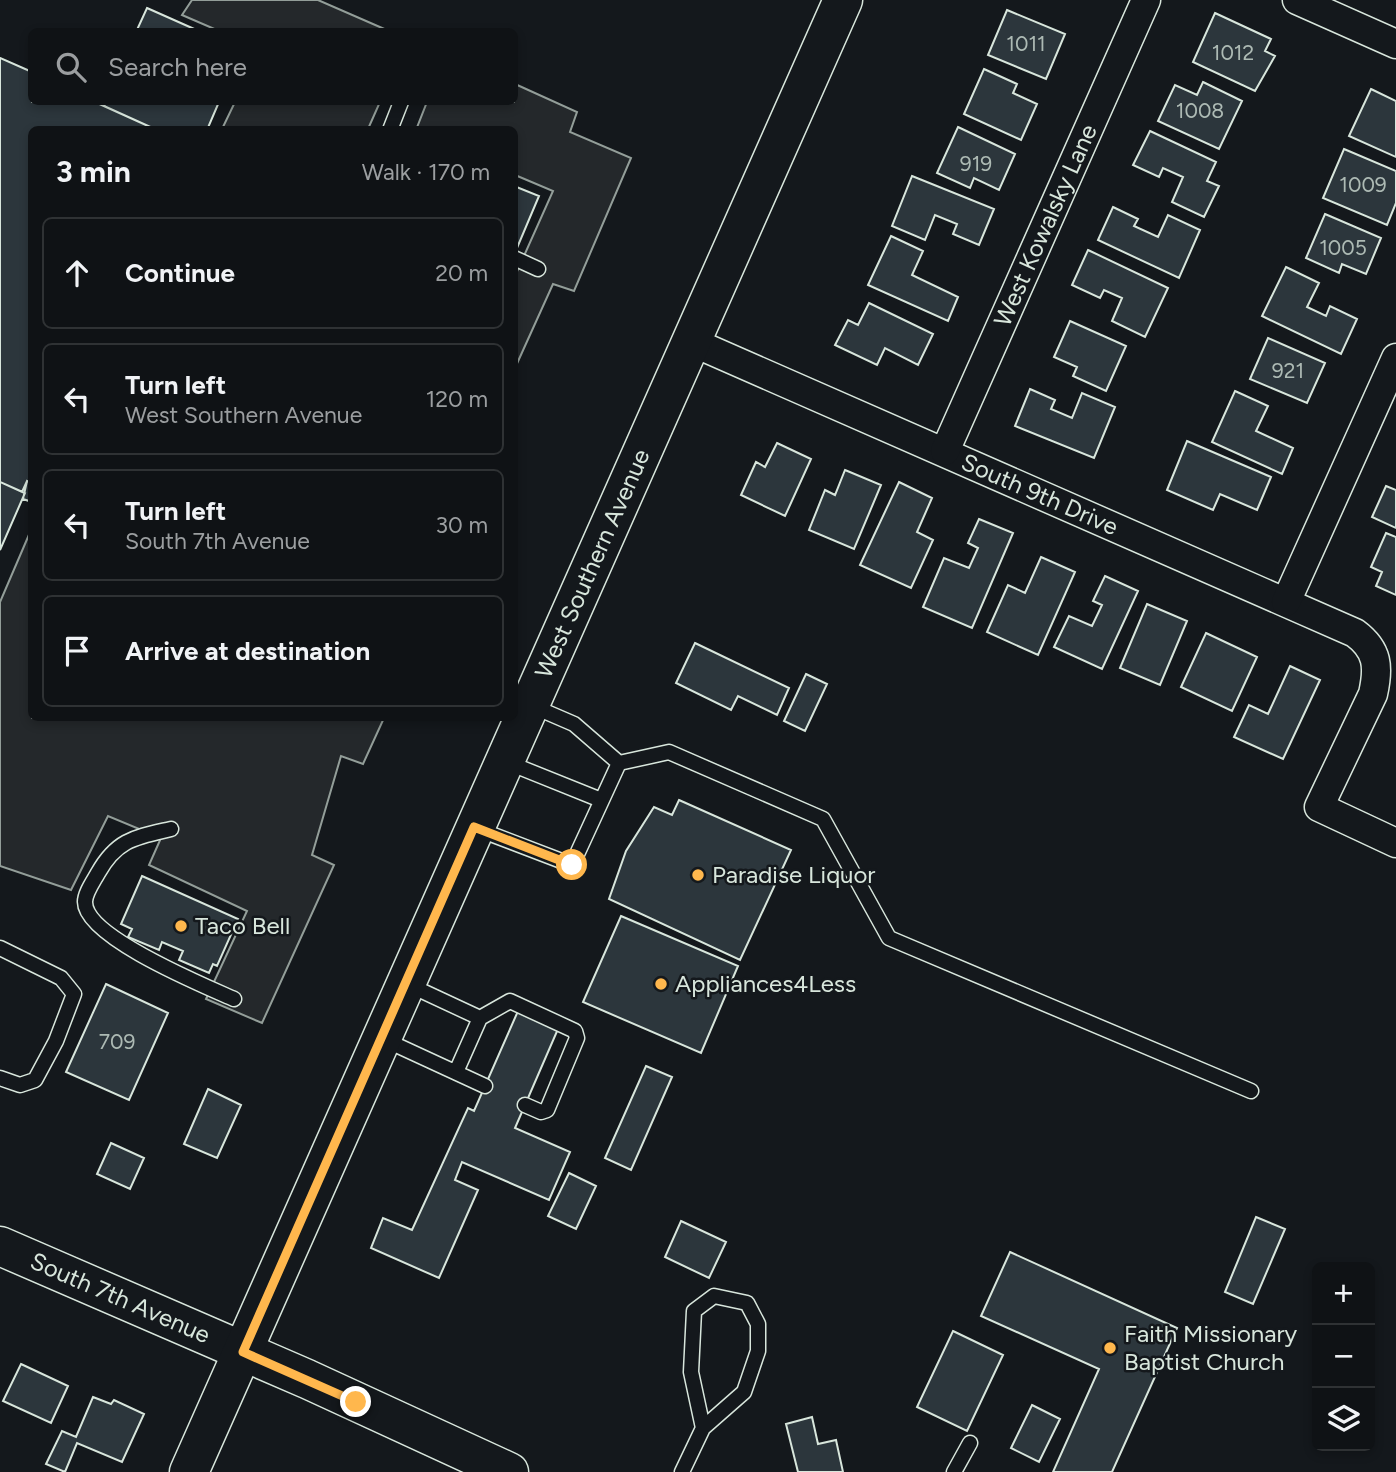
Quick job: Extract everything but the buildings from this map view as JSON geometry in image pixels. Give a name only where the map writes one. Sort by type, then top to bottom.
[{"type":"main road","name":"West Southern Avenue","points":[[189,1472],[843,0]]},
{"type":"main road","name":"South 7th Avenue","points":[[0,1246],[509,1472]]},
{"type":"street","name":"West Kowalsky Lane","points":[[945,451],[1146,0]]},
{"type":"street","points":[[1297,0],[1396,44]]},
{"type":"street","name":"South 9th Drive","points":[[690,341],[1355,633],[1367,642],[1377,660],[1373,694],[1319,807],[1396,843]]},
{"type":"street","points":[[1286,603],[1396,358]]},
{"type":"lane","points":[[392,126],[400,105]]},
{"type":"lane","points":[[518,260],[538,269]]},
{"type":"lane","points":[[529,705],[574,724],[619,763]]},
{"type":"lane","points":[[619,763],[669,752],[823,819],[889,938],[1251,1091]]},
{"type":"lane","points":[[504,761],[601,800]]},
{"type":"lane","points":[[474,827],[572,865],[619,763]]},
{"type":"lane","points":[[171,829],[131,838],[112,852],[90,887],[85,901],[87,911],[115,939],[234,999]]},
{"type":"lane","points":[[0,948],[61,978],[74,994],[56,1041],[35,1080],[20,1085],[0,1077]]},
{"type":"lane","points":[[405,984],[480,1018]]},
{"type":"lane","points":[[456,1072],[480,1018],[510,1001],[575,1031],[577,1038],[547,1110],[541,1112],[525,1105]]},
{"type":"lane","points":[[381,1038],[485,1086]]},
{"type":"lane","points":[[682,1472],[703,1428],[744,1392],[758,1351],[758,1324],[747,1303],[714,1296],[694,1311],[691,1372],[703,1428]]},
{"type":"lane","points":[[954,1472],[970,1443]]},
{"type":"shaded area","points":[[192,0],[318,0],[382,28],[212,28],[182,15]]},
{"type":"shaded area","points":[[518,85],[577,112],[570,132],[631,158],[574,291],[553,284],[518,361],[518,269],[553,191],[518,176],[518,126],[418,126],[426,105],[518,105]]},
{"type":"shaded area","points":[[234,105],[379,105],[369,126],[223,126]]},
{"type":"shaded area","points":[[28,537],[28,721],[383,721],[363,764],[341,756],[312,855],[334,865],[262,1023],[206,999],[247,911],[149,865],[161,838],[108,816],[71,890],[0,866],[0,602]]},
{"type":"place","name":"Paradise Liquor","points":[[698,875]]},
{"type":"place","name":"Taco Bell","points":[[181,926]]},
{"type":"place","name":"Appliances4Less","points":[[661,984]]},
{"type":"place","name":"Faith Missionary Baptist Church","points":[[1110,1348]]},
{"type":"route","points":[[356,1402],[243,1352],[474,827],[572,865]]}]
